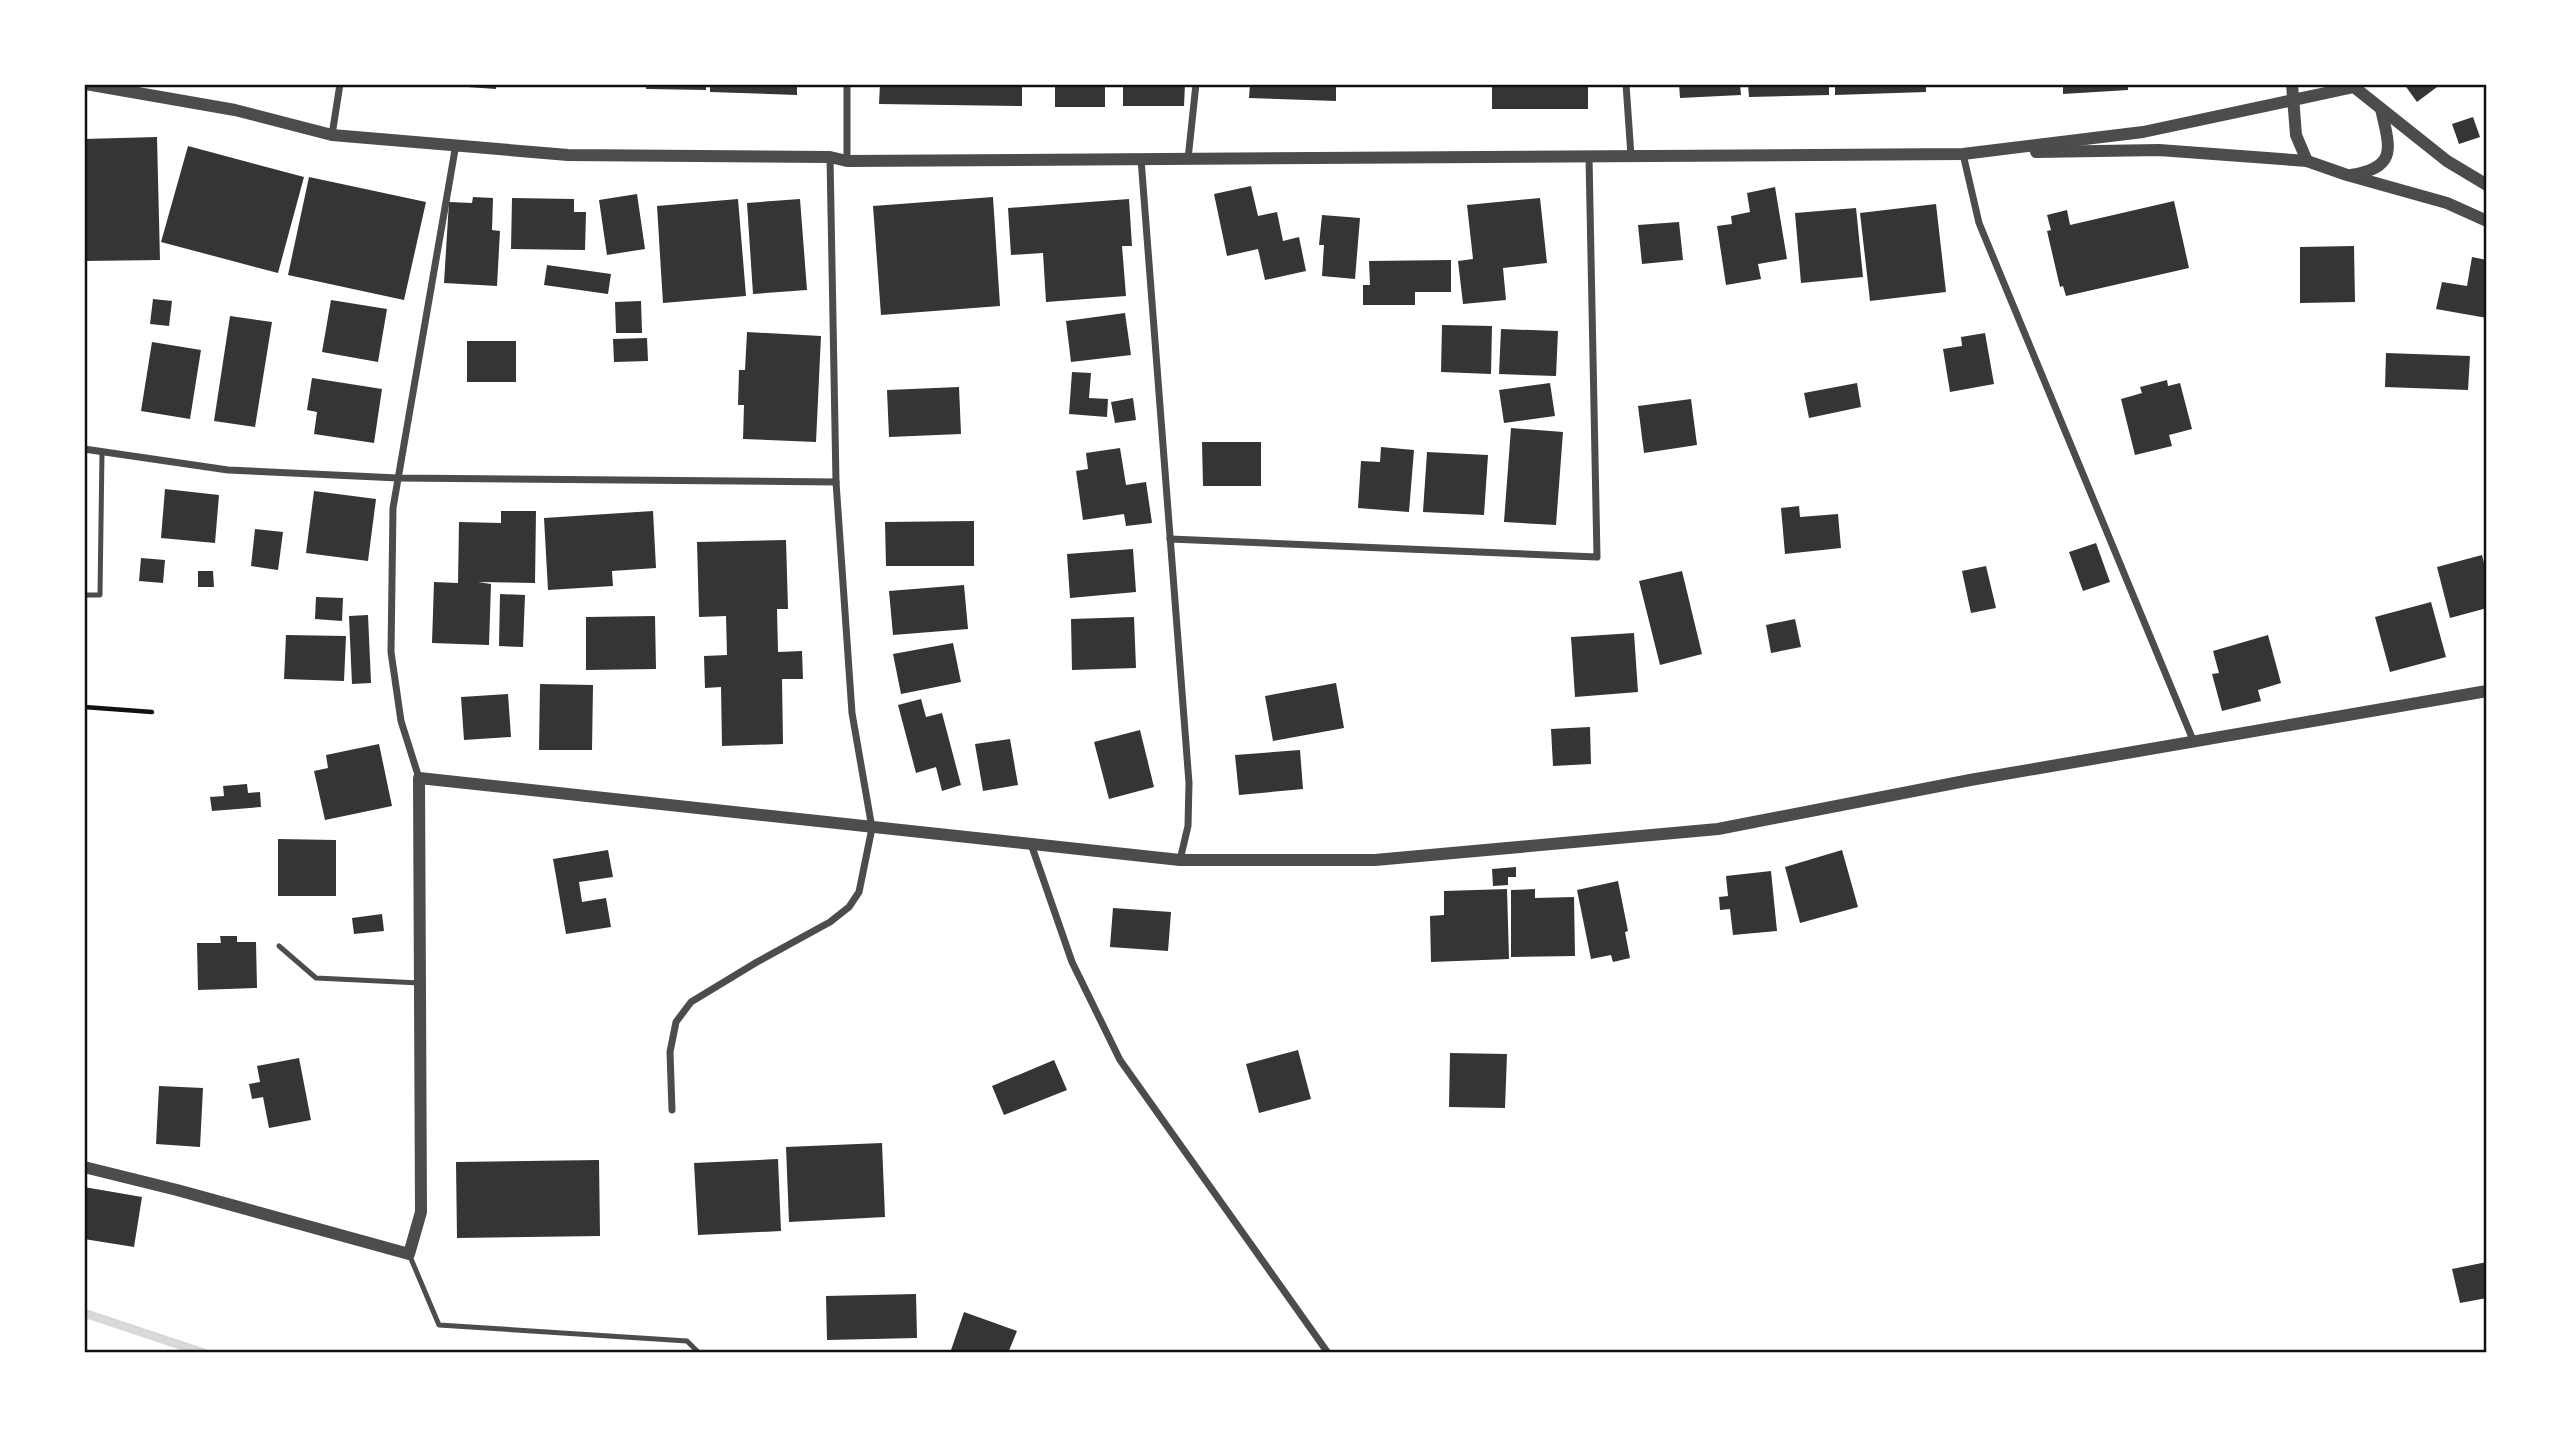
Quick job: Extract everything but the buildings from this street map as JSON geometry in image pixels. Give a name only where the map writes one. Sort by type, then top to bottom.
[{"type":"street","points":[[86,84],[235,110],[332,135],[568,155],[830,157],[847,162],[1963,154],[2159,150],[2307,161],[2447,203],[2487,221]]},
{"type":"street","points":[[332,135],[340,84]]},
{"type":"street","points":[[847,84],[847,162]]},
{"type":"street","points":[[1188,159],[1196,84]]},
{"type":"street","points":[[1626,84],[1631,156]]},
{"type":"street","points":[[2292,84],[2296,135],[2307,161]]},
{"type":"street","points":[[1963,154],[2143,132],[2353,85],[2447,161],[2487,185]]},
{"type":"street","points":[[2347,175],[2371,171],[2384,161],[2388,149],[2381,109]]},
{"type":"street","points":[[84,1167],[409,1254],[421,1212],[419,778],[401,721],[391,652],[393,508],[456,144]]},
{"type":"street","points":[[1963,154],[1979,223],[2193,740]]},
{"type":"street","points":[[672,1110],[670,1052],[676,1022],[691,1002],[830,922],[849,907],[859,892],[872,828],[852,713],[836,482],[830,157]]},
{"type":"street","points":[[1170,538],[1597,557],[1589,157]]},
{"type":"street","points":[[1141,159],[1189,783],[1188,826],[1180,860]]},
{"type":"street","points":[[84,449],[228,470],[398,478],[836,482]]},
{"type":"street","points":[[419,778],[1180,860],[1375,860],[1718,830],[1970,780],[2487,691]]},
{"type":"street","points":[[1031,843],[1072,962],[1120,1060],[1328,1353]]},
{"type":"lane","points":[[84,595],[100,595],[102,452]]},
{"type":"lane","points":[[279,946],[316,978],[420,983]]},
{"type":"lane","points":[[409,1254],[439,1325],[687,1341],[699,1353]]},
{"type":"path","points":[[84,708],[152,712]]},
{"type":"waterway","points":[[84,1313],[204,1353]]}]
